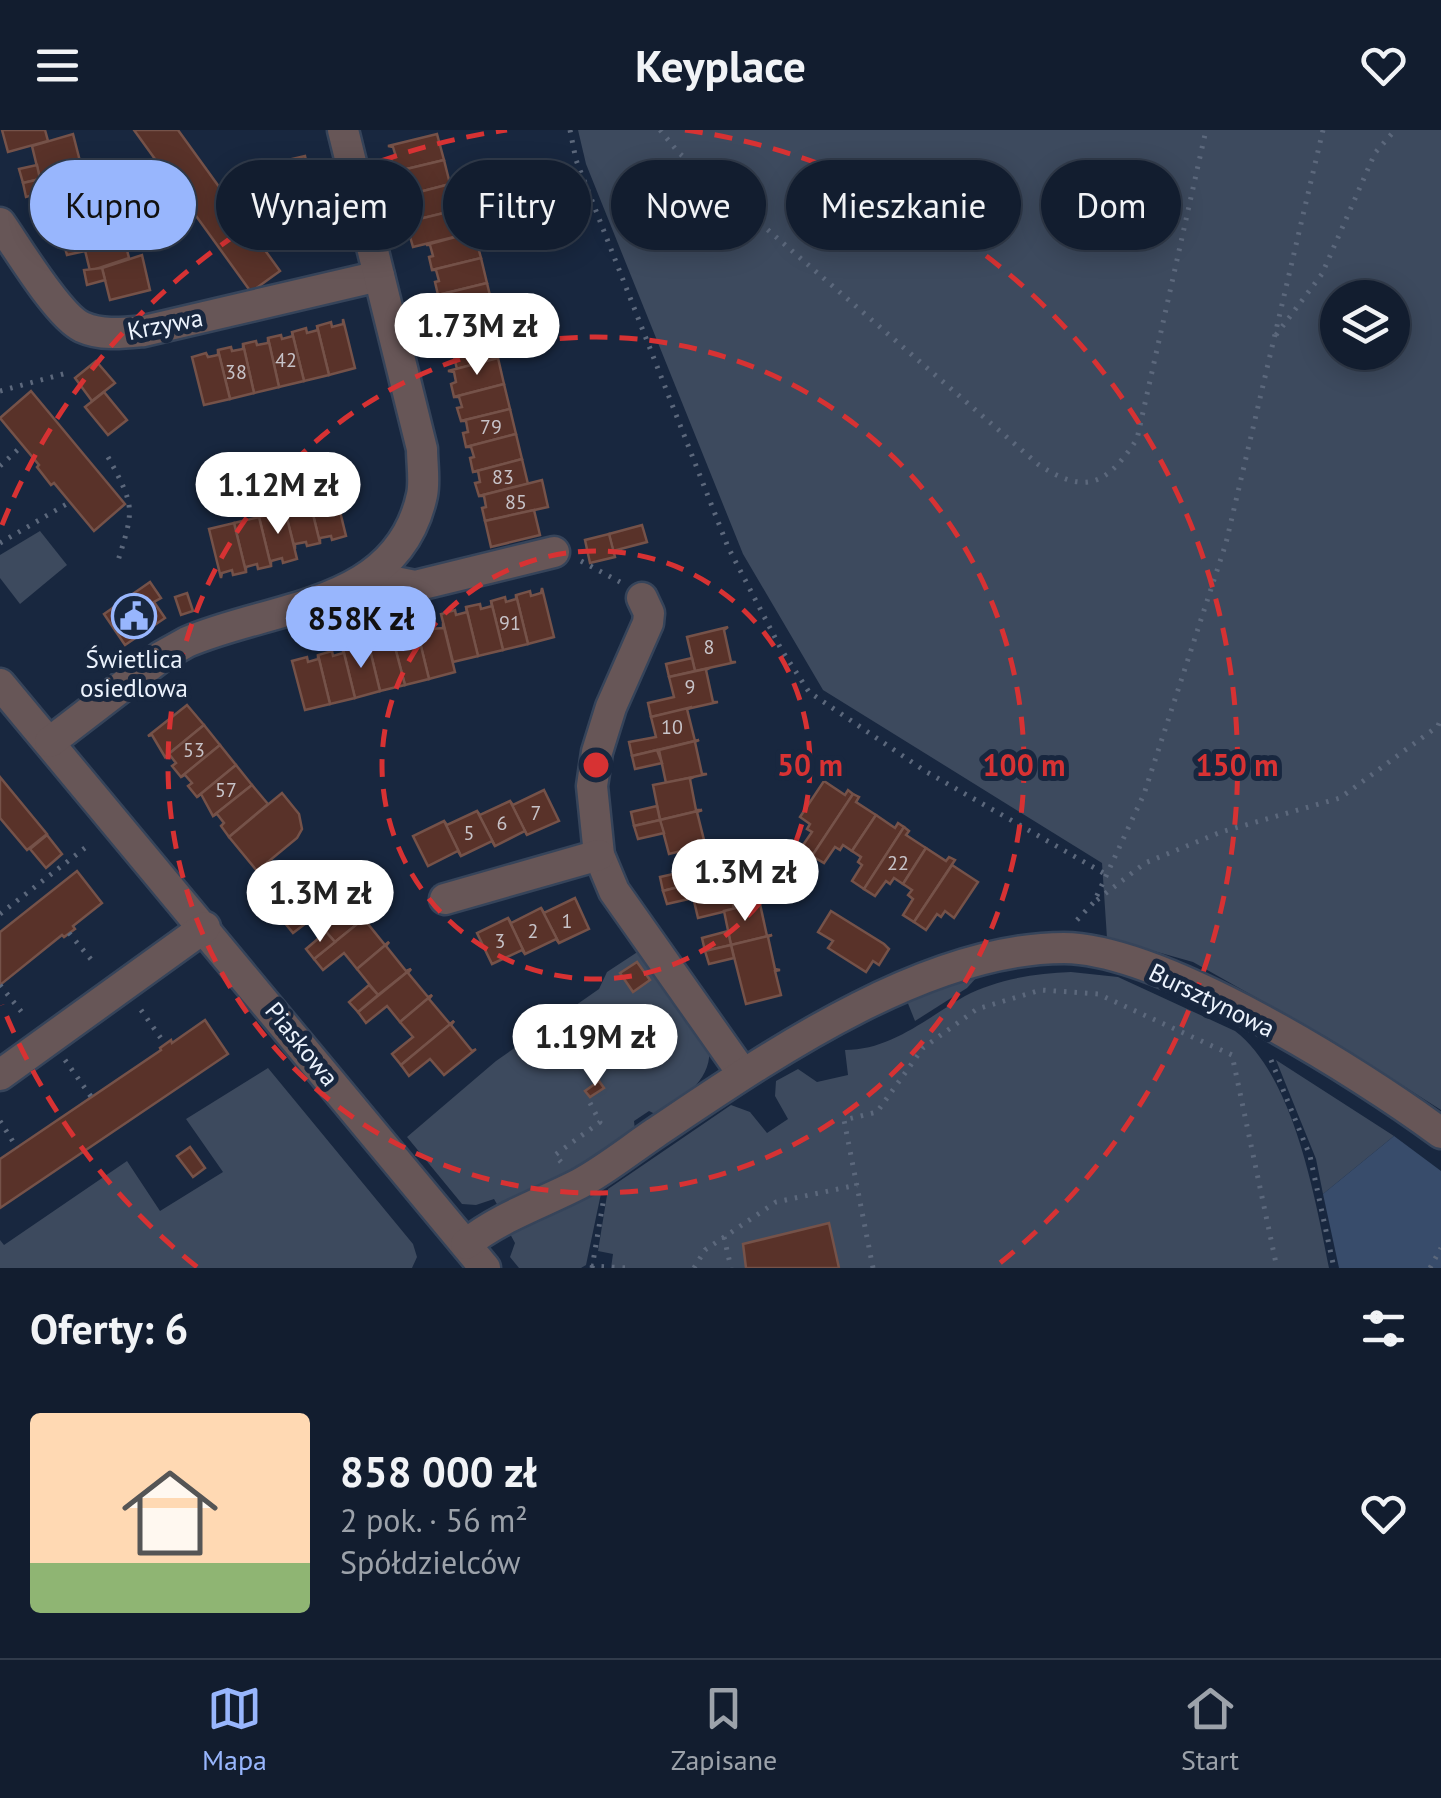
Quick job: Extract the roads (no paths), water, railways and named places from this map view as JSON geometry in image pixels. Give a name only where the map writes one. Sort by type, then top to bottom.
[{"type":"street","points":[[50,742],[162,656],[187,642],[352,588],[396,552],[413,525],[423,492],[422,449],[343,130]]},
{"type":"street","name":"Krzywa","points":[[0,222],[57,304],[80,326],[112,334],[144,331],[379,276]]},
{"type":"street","points":[[374,573],[415,586],[554,552]]},
{"type":"street","points":[[642,598],[649,613],[648,623],[596,752],[592,786],[599,855],[622,903],[743,1074]]},
{"type":"street","name":"Piaskowa","points":[[0,684],[476,1256]]},
{"type":"street","points":[[446,899],[599,855]]},
{"type":"street","points":[[0,1075],[205,927]]},
{"type":"street","name":"Bursztynowa","points":[[476,1256],[492,1224],[584,1181],[648,1125],[836,1019],[929,977],[986,960],[1064,948],[1102,953],[1164,973],[1247,1013],[1337,1065],[1441,1133]]},
{"type":"place","name":"Świetlica osiedlowa","points":[[134,616]]}]
